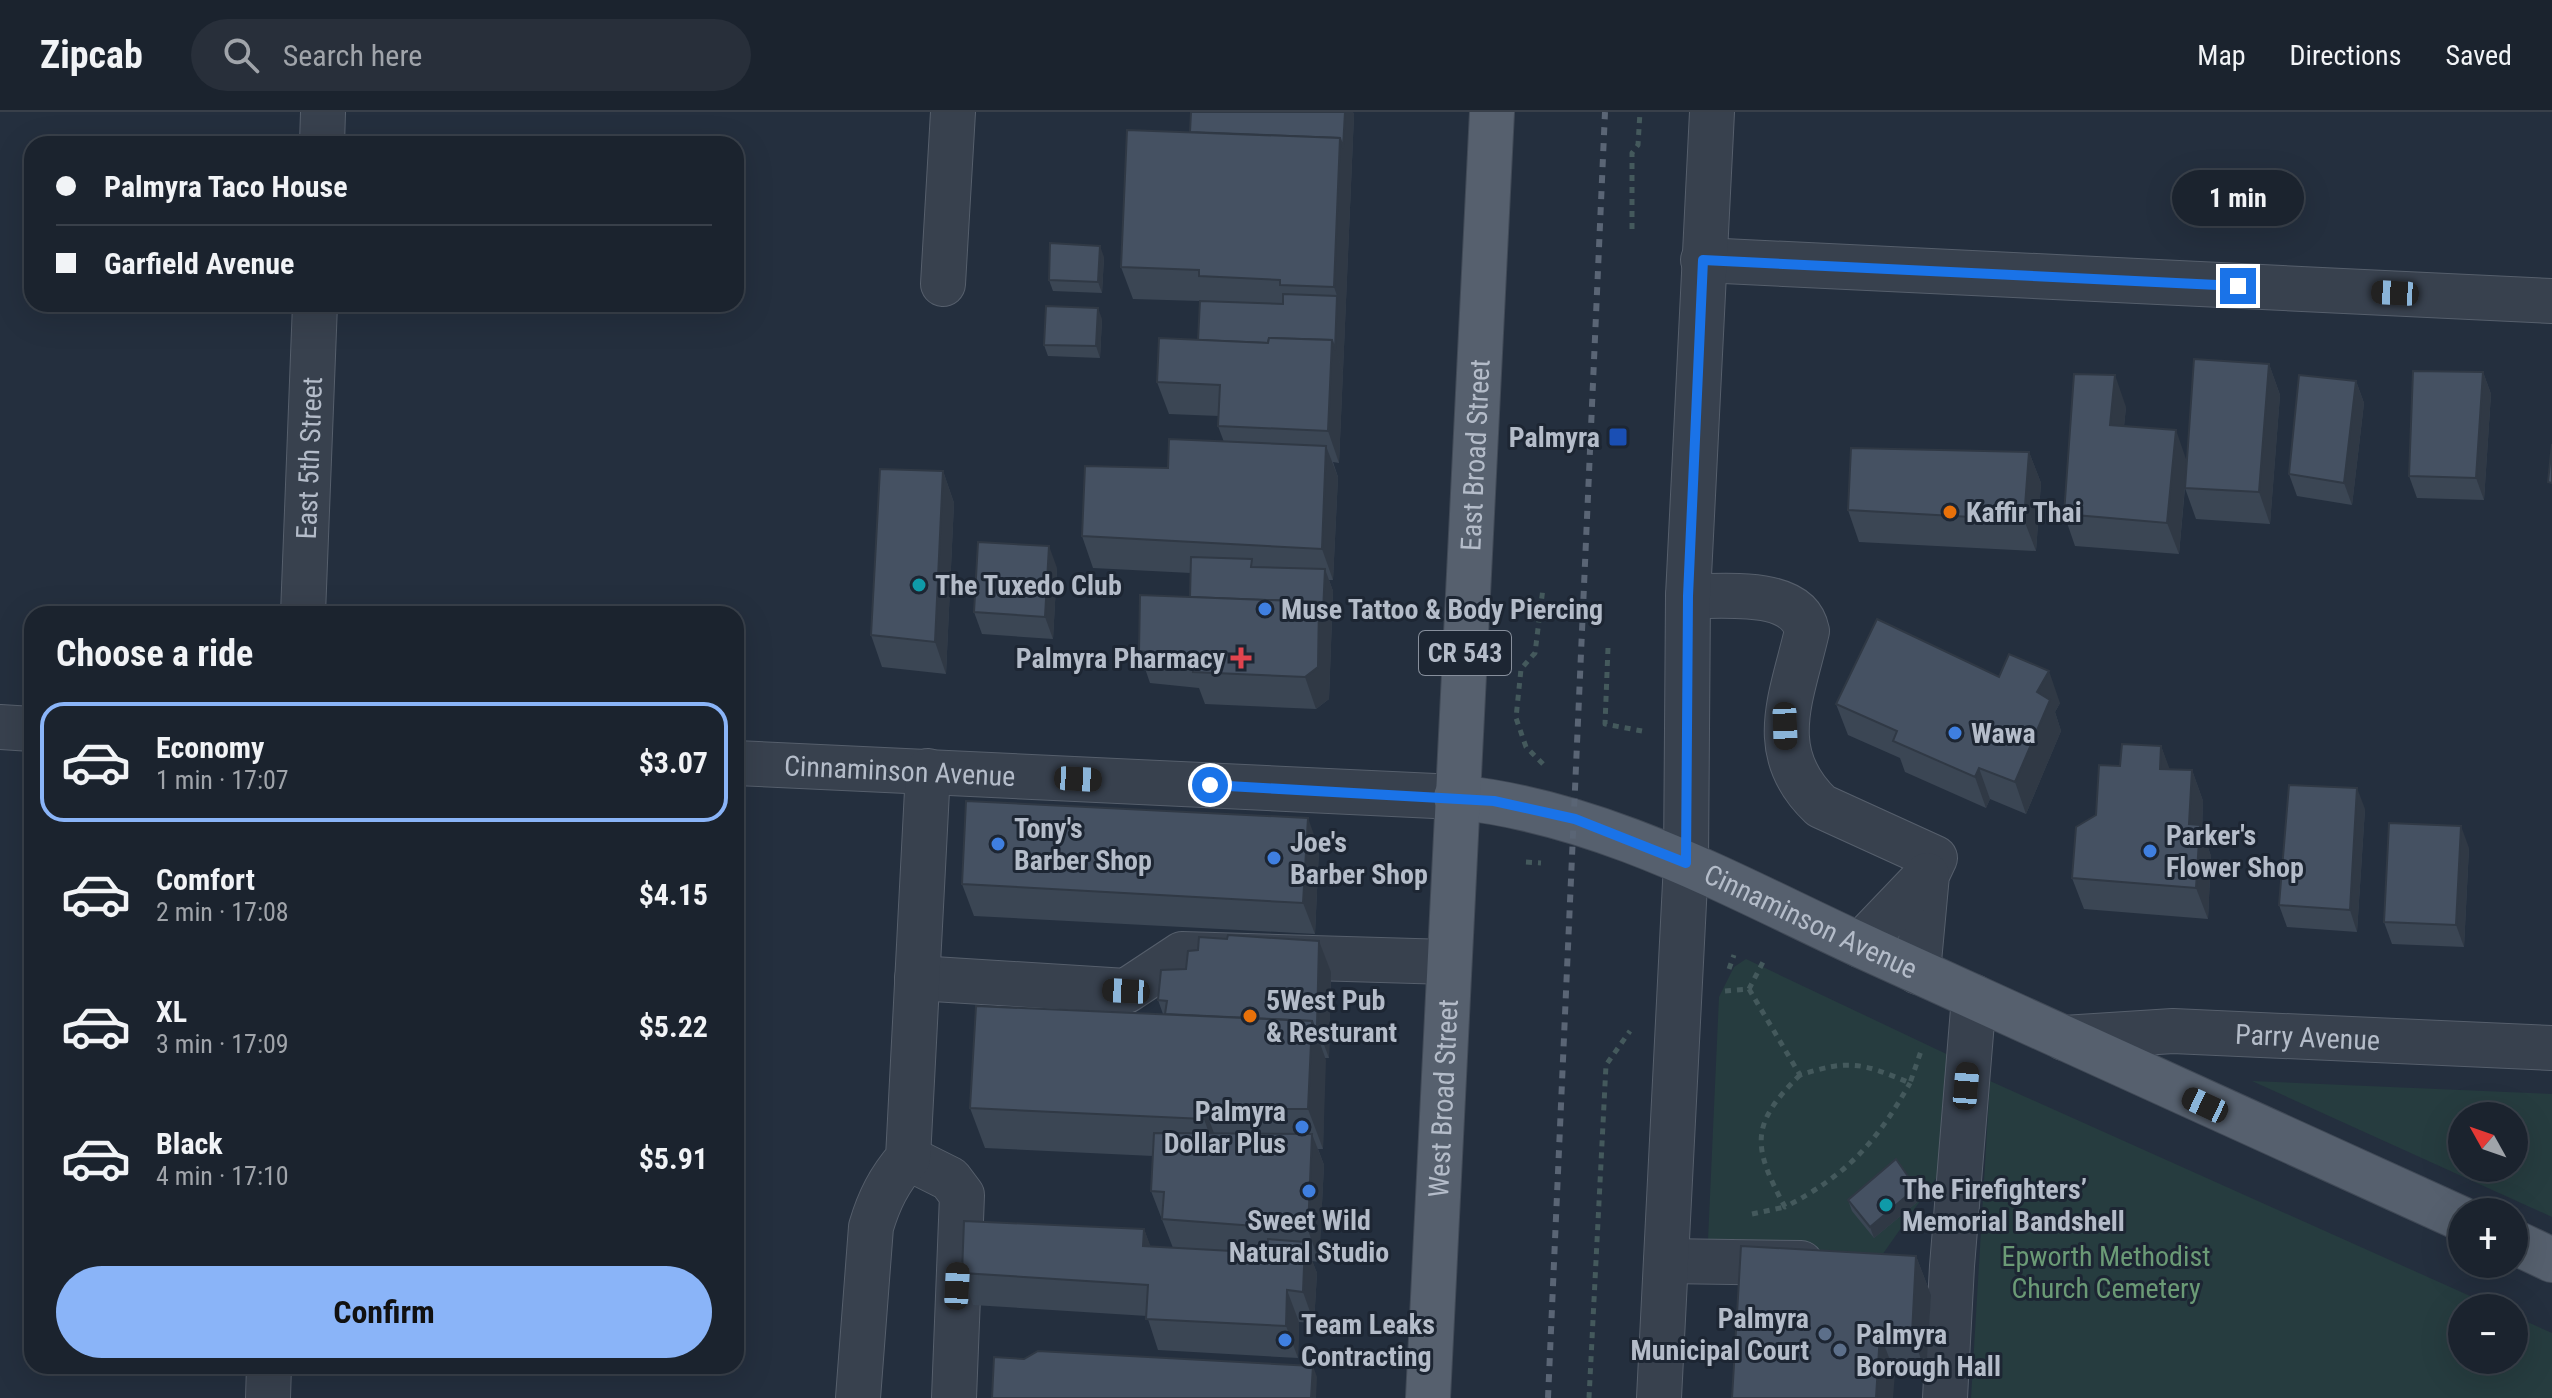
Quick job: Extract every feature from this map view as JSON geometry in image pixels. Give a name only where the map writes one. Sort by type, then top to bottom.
[{"type":"main road","name":"East Broad Street","points":[[1456,797],[1484,323],[1492,112]]},
{"type":"main road","name":"Cinnaminson Avenue","points":[[1456,797],[1494,801],[1575,819],[1686,863],[2448,1213]]},
{"type":"main road","name":"West Broad Street","points":[[1428,1398],[1456,797]]},
{"type":"main road","points":[[2528,1249],[2552,1260]]},
{"type":"street","points":[[322,136],[323,112]]},
{"type":"street","points":[[943,284],[953,112]]},
{"type":"street","points":[[1659,1398],[1686,863],[1688,596],[1712,112]]},
{"type":"street","points":[[1703,260],[2552,301]]},
{"type":"street","name":"East 5th Street","points":[[303,606],[315,312]]},
{"type":"street","points":[[1688,596],[1783,600],[1805,619],[1807,631],[1785,726],[1786,752],[1798,779],[1821,806],[1935,858],[1927,875],[1860,945]]},
{"type":"street","points":[[0,727],[24,728]]},
{"type":"street","name":"Cinnaminson Avenue","points":[[744,763],[1456,797]]},
{"type":"street","points":[[858,1398],[871,1227],[879,1199],[892,1176],[908,1158],[928,771]]},
{"type":"street","points":[[1918,972],[1927,875]]},
{"type":"street","points":[[917,978],[1126,991],[1182,954],[1449,962]]},
{"type":"street","points":[[1945,1398],[1952,1266],[1974,997]]},
{"type":"street","name":"Parry Avenue","points":[[2064,1038],[2173,1031],[2552,1048]]},
{"type":"street","points":[[908,1158],[950,1179],[962,1195],[954,1398]]},
{"type":"street","points":[[1666,1261],[1841,1264]]},
{"type":"street","points":[[1904,1265],[1952,1266]]},
{"type":"street","points":[[268,1398],[269,1374]]},
{"type":"path","points":[[1632,229],[1632,153],[1638,145],[1640,112]]},
{"type":"path","points":[[1543,588],[1535,653],[1521,669],[1516,718],[1526,747],[1540,763],[1549,767]]},
{"type":"path","points":[[1608,648],[1605,724],[1642,730],[1640,744]]},
{"type":"path","points":[[1749,989],[1763,962]]},
{"type":"path","points":[[1722,991],[1749,989]]},
{"type":"path","points":[[1749,989],[1800,1075]]},
{"type":"path","points":[[1589,1398],[1606,1065],[1634,1022]]},
{"type":"path","points":[[1910,1083],[1875,1068],[1837,1063],[1800,1075],[1771,1103],[1760,1138],[1767,1174],[1785,1207],[1826,1186],[1865,1152],[1890,1119],[1910,1083],[1924,1043]]},
{"type":"green space","points":[[1746,959],[1957,1059],[1939,1174],[1880,1258],[1708,1240],[1719,997],[1734,967]]},
{"type":"green space","name":"Epworth Methodist Church Cemetery","points":[[1990,1081],[2466,1294],[2448,1294],[2448,1374],[2528,1374],[2528,1322],[2552,1333],[2552,1398],[1971,1398]]},
{"type":"green space","points":[[2252,1081],[2552,1094],[2552,1217],[2528,1206],[2528,1198],[2510,1198],[2475,1182],[2528,1182],[2528,1102],[2448,1102],[2448,1170]]},
{"type":"building","points":[[1191,112],[1345,112],[1343,148],[1340,138],[1190,132]]},
{"type":"building","points":[[1127,130],[1340,138],[1334,287],[1280,285],[1280,280],[1199,276],[1199,270],[1121,267]]},
{"type":"building","points":[[1050,243],[1100,246],[1098,282],[1049,280]]},
{"type":"building","points":[[1283,294],[1337,296],[1335,350],[1332,340],[1269,338],[1268,343],[1198,340],[1200,301],[1283,304]]},
{"type":"building","points":[[1046,306],[1098,308],[1096,346],[1044,345]]},
{"type":"building","points":[[1159,338],[1268,343],[1269,338],[1332,340],[1328,431],[1218,426],[1220,385],[1157,382]]},
{"type":"building","points":[[2194,359],[2269,364],[2259,492],[2185,488]]},
{"type":"building","points":[[2413,371],[2483,372],[2476,478],[2409,476]]},
{"type":"building","points":[[2074,374],[2115,375],[2110,425],[2176,430],[2167,523],[2064,514]]},
{"type":"building","points":[[2299,375],[2356,381],[2344,483],[2289,474]]},
{"type":"building","points":[[1169,439],[1326,446],[1322,549],[1082,536],[1085,466],[1168,468]]},
{"type":"building","points":[[2552,444],[2552,483],[2548,482]]},
{"type":"building","points":[[1851,448],[2029,452],[2024,520],[1848,510]]},
{"type":"building","name":"The Tuxedo Club","points":[[880,469],[943,471],[935,642],[871,635]]},
{"type":"building","points":[[978,542],[1049,546],[1045,617],[974,612]]},
{"type":"building","points":[[1191,557],[1252,559],[1251,567],[1325,569],[1323,612],[1319,602],[1190,597]]},
{"type":"building","points":[[1140,595],[1319,602],[1318,667],[1305,677],[1193,672],[1194,657],[1139,651]]},
{"type":"building","name":"Wawa","points":[[1877,619],[1999,677],[2009,654],[2049,671],[2037,692],[2050,700],[2015,782],[1979,768],[1975,777],[1893,741],[1897,731],[1836,704]]},
{"type":"building","name":"Parker's Flower Shop","points":[[2122,744],[2161,746],[2160,769],[2192,770],[2189,824],[2200,825],[2196,888],[2072,878],[2076,827],[2096,815],[2099,765],[2120,766]]},
{"type":"building","points":[[2289,785],[2357,788],[2350,910],[2279,905]]},
{"type":"building","points":[[966,801],[1308,818],[1303,903],[962,884]]},
{"type":"building","points":[[2389,823],[2461,826],[2456,925],[2384,922]]},
{"type":"building","points":[[1228,935],[1319,941],[1317,1026],[1312,1021],[1165,1014],[1167,1001],[1158,1000],[1161,970],[1186,969],[1188,951],[1198,950],[1199,937],[1227,939]]},
{"type":"building","points":[[976,1006],[1312,1021],[1308,1109],[1205,1109],[1204,1119],[970,1108]]},
{"type":"building","points":[[1154,1133],[1312,1134],[1308,1230],[1162,1219],[1164,1192],[1151,1191]]},
{"type":"building","name":"The Firefighters’ Memorial Bandshell","points":[[1896,1159],[1916,1188],[1870,1227],[1848,1200]]},
{"type":"building","points":[[964,1221],[1144,1229],[1143,1246],[1267,1253],[1268,1239],[1305,1242],[1303,1292],[1287,1290],[1286,1326],[1146,1319],[1148,1285],[962,1273]]},
{"type":"building","name":"Palmyra Borough Hall","points":[[1741,1246],[1916,1256],[1912,1334],[1880,1334],[1876,1398],[1732,1398]]},
{"type":"building","points":[[1038,1351],[1313,1366],[1311,1398],[992,1398],[994,1357],[1024,1359]]},
{"type":"railway","points":[[1548,1398],[1605,112]]},
{"type":"place","name":"Palmyra","points":[[1618,437]]},
{"type":"place","name":"Kaffir Thai","points":[[1950,512]]},
{"type":"place","name":"The Tuxedo Club","points":[[919,585]]},
{"type":"place","name":"Muse Tattoo & Body Piercing","points":[[1265,609]]},
{"type":"place","name":"Palmyra Pharmacy","points":[[1241,658]]},
{"type":"place","name":"Wawa","points":[[1955,733]]},
{"type":"place","name":"Tony's Barber Shop","points":[[998,844]]},
{"type":"place","name":"Parker's Flower Shop","points":[[2150,851]]},
{"type":"place","name":"Joe's Barber Shop","points":[[1274,858]]},
{"type":"place","name":"5West Pub & Resturant","points":[[1250,1016]]},
{"type":"place","name":"Palmyra Dollar Plus","points":[[1302,1127]]},
{"type":"place","name":"Sweet Wild Natural Studio","points":[[1309,1191]]},
{"type":"place","name":"The Firefighters’ Memorial Bandshell","points":[[1886,1205]]},
{"type":"place","name":"Palmyra Municipal Court","points":[[1825,1334]]},
{"type":"place","name":"Team Leaks Contracting","points":[[1285,1340]]},
{"type":"place","name":"Palmyra Borough Hall","points":[[1840,1350]]},
{"type":"route","points":[[1210,785],[1494,801],[1575,819],[1686,863],[1688,596],[1703,260],[2238,286]]}]
